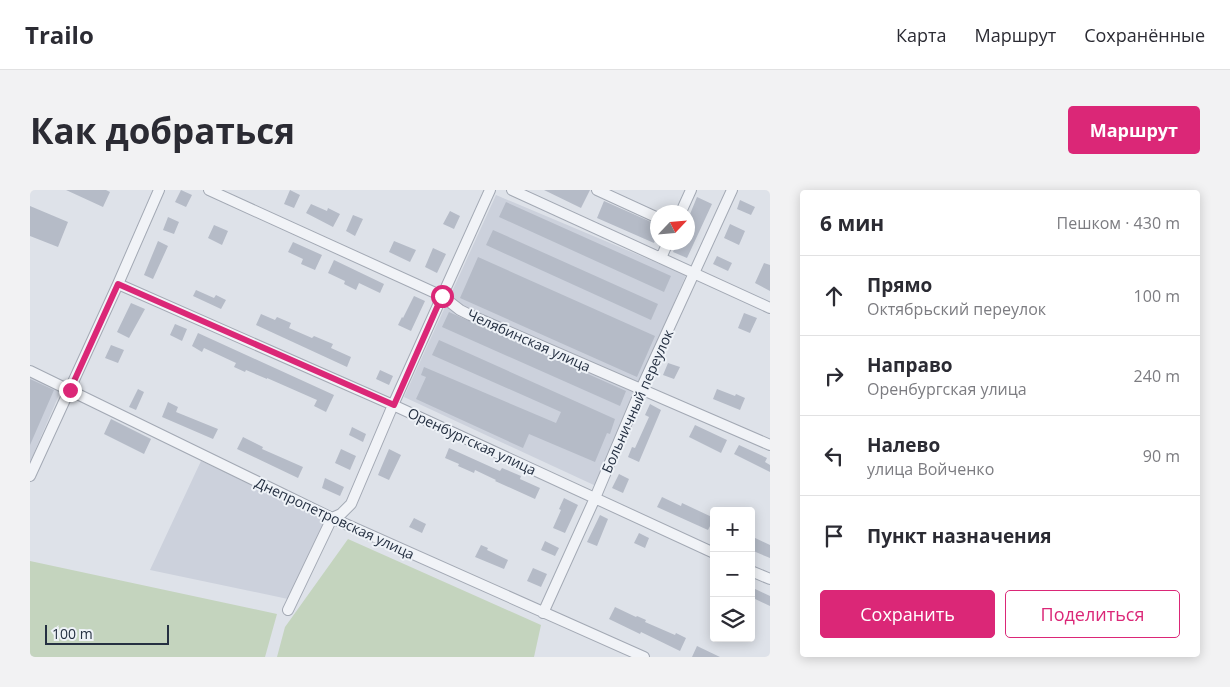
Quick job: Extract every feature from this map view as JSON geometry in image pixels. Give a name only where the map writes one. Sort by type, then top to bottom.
[{"type":"street","points":[[30,476],[118,284],[158,190]]},
{"type":"street","name":"Челябинская улица","points":[[209,190],[442,296],[470,315],[770,446]]},
{"type":"street","points":[[288,610],[332,518],[341,514],[351,504],[490,190]]},
{"type":"street","points":[[512,190],[527,193],[770,308]]},
{"type":"street","points":[[597,190],[650,214]]},
{"type":"street","points":[[684,205],[691,190]]},
{"type":"street","name":"Больничный переулок","points":[[543,612],[595,498],[641,389],[732,190]]},
{"type":"street","points":[[661,258],[664,250]]},
{"type":"street","name":"Оренбургская улица","points":[[118,284],[394,405],[712,552]]},
{"type":"street","name":"Днепропетровская улица","points":[[30,371],[332,518],[644,657]]},
{"type":"street","points":[[755,573],[770,579]]},
{"type":"shaded area","points":[[496,195],[686,275],[596,486],[404,397]]},
{"type":"shaded area","points":[[30,374],[62,388],[30,462]]},
{"type":"shaded area","points":[[201,461],[326,519],[288,599],[150,570]]},
{"type":"green space","points":[[348,539],[541,625],[534,657],[277,657],[285,627]]},
{"type":"green space","points":[[30,561],[277,614],[265,657],[30,657]]},
{"type":"building","points":[[66,190],[106,190],[110,192],[103,207]]},
{"type":"building","points":[[181,190],[192,195],[186,207],[175,202]]},
{"type":"building","points":[[290,190],[300,195],[294,208],[284,204]]},
{"type":"building","points":[[544,190],[590,190],[581,208]]},
{"type":"building","points":[[697,197],[712,204],[695,241],[695,205]]},
{"type":"building","points":[[740,200],[755,207],[751,215],[737,209]]},
{"type":"building","points":[[604,201],[650,221],[650,241],[597,218]]},
{"type":"building","points":[[506,202],[671,276],[664,292],[499,217]]},
{"type":"building","points":[[311,204],[327,211],[328,208],[340,214],[333,227],[306,213]]},
{"type":"building","points":[[30,206],[68,222],[58,247],[30,236]]},
{"type":"building","points":[[450,211],[460,216],[454,229],[443,224]]},
{"type":"building","points":[[353,215],[363,219],[355,236],[346,231]]},
{"type":"building","points":[[168,217],[179,222],[174,234],[163,230]]},
{"type":"building","points":[[730,224],[745,231],[739,245],[724,238]]},
{"type":"building","points":[[214,225],[228,231],[222,245],[208,238]]},
{"type":"building","points":[[493,230],[658,304],[651,320],[486,245]]},
{"type":"building","points":[[158,241],[168,246],[153,279],[144,275]]},
{"type":"building","points":[[394,241],[416,250],[410,262],[389,252]]},
{"type":"building","points":[[293,242],[322,255],[315,270],[301,264],[303,259],[288,252]]},
{"type":"building","points":[[433,248],[446,254],[437,273],[425,267]]},
{"type":"building","points":[[674,250],[691,250],[687,258],[673,252]]},
{"type":"building","points":[[717,256],[732,263],[728,271],[713,264]]},
{"type":"building","points":[[478,257],[655,336],[637,377],[460,298]]},
{"type":"building","points":[[334,260],[384,284],[380,293],[359,283],[356,290],[344,284],[345,281],[328,273]]},
{"type":"building","points":[[764,263],[770,265],[770,291],[755,283]]},
{"type":"building","points":[[196,290],[214,298],[216,295],[226,300],[221,309],[193,296]]},
{"type":"building","points":[[414,296],[425,301],[411,331],[398,325]]},
{"type":"building","points":[[131,303],[145,309],[129,338],[117,332]]},
{"type":"building","points":[[449,312],[626,391],[620,406],[442,327]]},
{"type":"building","points":[[744,313],[757,318],[750,333],[738,328]]},
{"type":"building","points":[[261,314],[275,320],[277,317],[291,323],[289,328],[312,338],[314,336],[333,344],[331,348],[351,357],[347,367],[256,325]]},
{"type":"building","points":[[175,324],[187,329],[182,341],[170,335]]},
{"type":"building","points":[[198,333],[334,395],[326,412],[314,406],[317,400],[267,378],[234,367],[236,363],[204,348],[202,352],[192,346]]},
{"type":"building","points":[[439,340],[615,419],[610,434],[607,433],[595,462],[529,434],[523,448],[416,399],[426,377],[421,375],[424,367],[556,423],[561,412],[432,355]]},
{"type":"building","points":[[111,345],[124,350],[118,363],[105,358]]},
{"type":"building","points":[[668,363],[680,367],[674,379],[663,375]]},
{"type":"building","points":[[380,370],[393,376],[389,385],[376,379]]},
{"type":"building","points":[[30,379],[54,390],[30,445]]},
{"type":"building","points":[[138,389],[144,392],[136,410],[129,407]]},
{"type":"building","points":[[717,389],[745,398],[740,410],[713,399]]},
{"type":"building","points":[[168,402],[178,407],[176,412],[218,429],[213,439],[162,417]]},
{"type":"building","points":[[650,404],[661,410],[639,462],[628,457],[632,447],[635,448],[649,417],[645,415]]},
{"type":"building","points":[[111,419],[151,439],[144,454],[104,434]]},
{"type":"building","points":[[695,425],[727,440],[721,453],[689,437]]},
{"type":"building","points":[[352,427],[366,434],[363,442],[349,435]]},
{"type":"building","points":[[243,437],[263,447],[262,449],[303,467],[298,478],[237,449]]},
{"type":"building","points":[[739,445],[767,458],[765,462],[770,465],[770,472],[734,454]]},
{"type":"building","points":[[449,448],[500,471],[502,468],[521,476],[520,479],[540,488],[535,499],[475,470],[474,473],[458,466],[459,464],[445,458]]},
{"type":"building","points":[[341,449],[356,456],[350,470],[335,463]]},
{"type":"building","points":[[389,449],[401,455],[389,480],[378,475]]},
{"type":"building","points":[[619,474],[629,479],[623,493],[612,488]]},
{"type":"building","points":[[325,478],[344,487],[340,496],[322,488]]},
{"type":"building","points":[[662,497],[681,506],[682,503],[710,516],[710,526],[708,530],[657,507]]},
{"type":"building","points":[[564,498],[578,505],[565,533],[553,528]]},
{"type":"building","points":[[600,515],[608,519],[597,546],[587,542]]},
{"type":"building","points":[[414,518],[426,524],[422,533],[409,527]]},
{"type":"building","points":[[639,533],[649,538],[645,548],[634,543]]},
{"type":"building","points":[[755,538],[770,545],[770,558],[755,552]]},
{"type":"building","points":[[545,541],[559,548],[555,556],[541,550]]},
{"type":"building","points":[[481,545],[508,560],[504,569],[475,557]]},
{"type":"building","points":[[533,568],[547,574],[541,587],[527,581]]},
{"type":"building","points":[[755,589],[770,596],[770,606],[755,599]]},
{"type":"building","points":[[615,607],[646,620],[645,622],[686,638],[680,651],[609,619]]},
{"type":"building","points":[[697,646],[720,657],[692,657]]},
{"type":"route","points":[[70,390],[118,284],[394,405],[442,296]]}]
